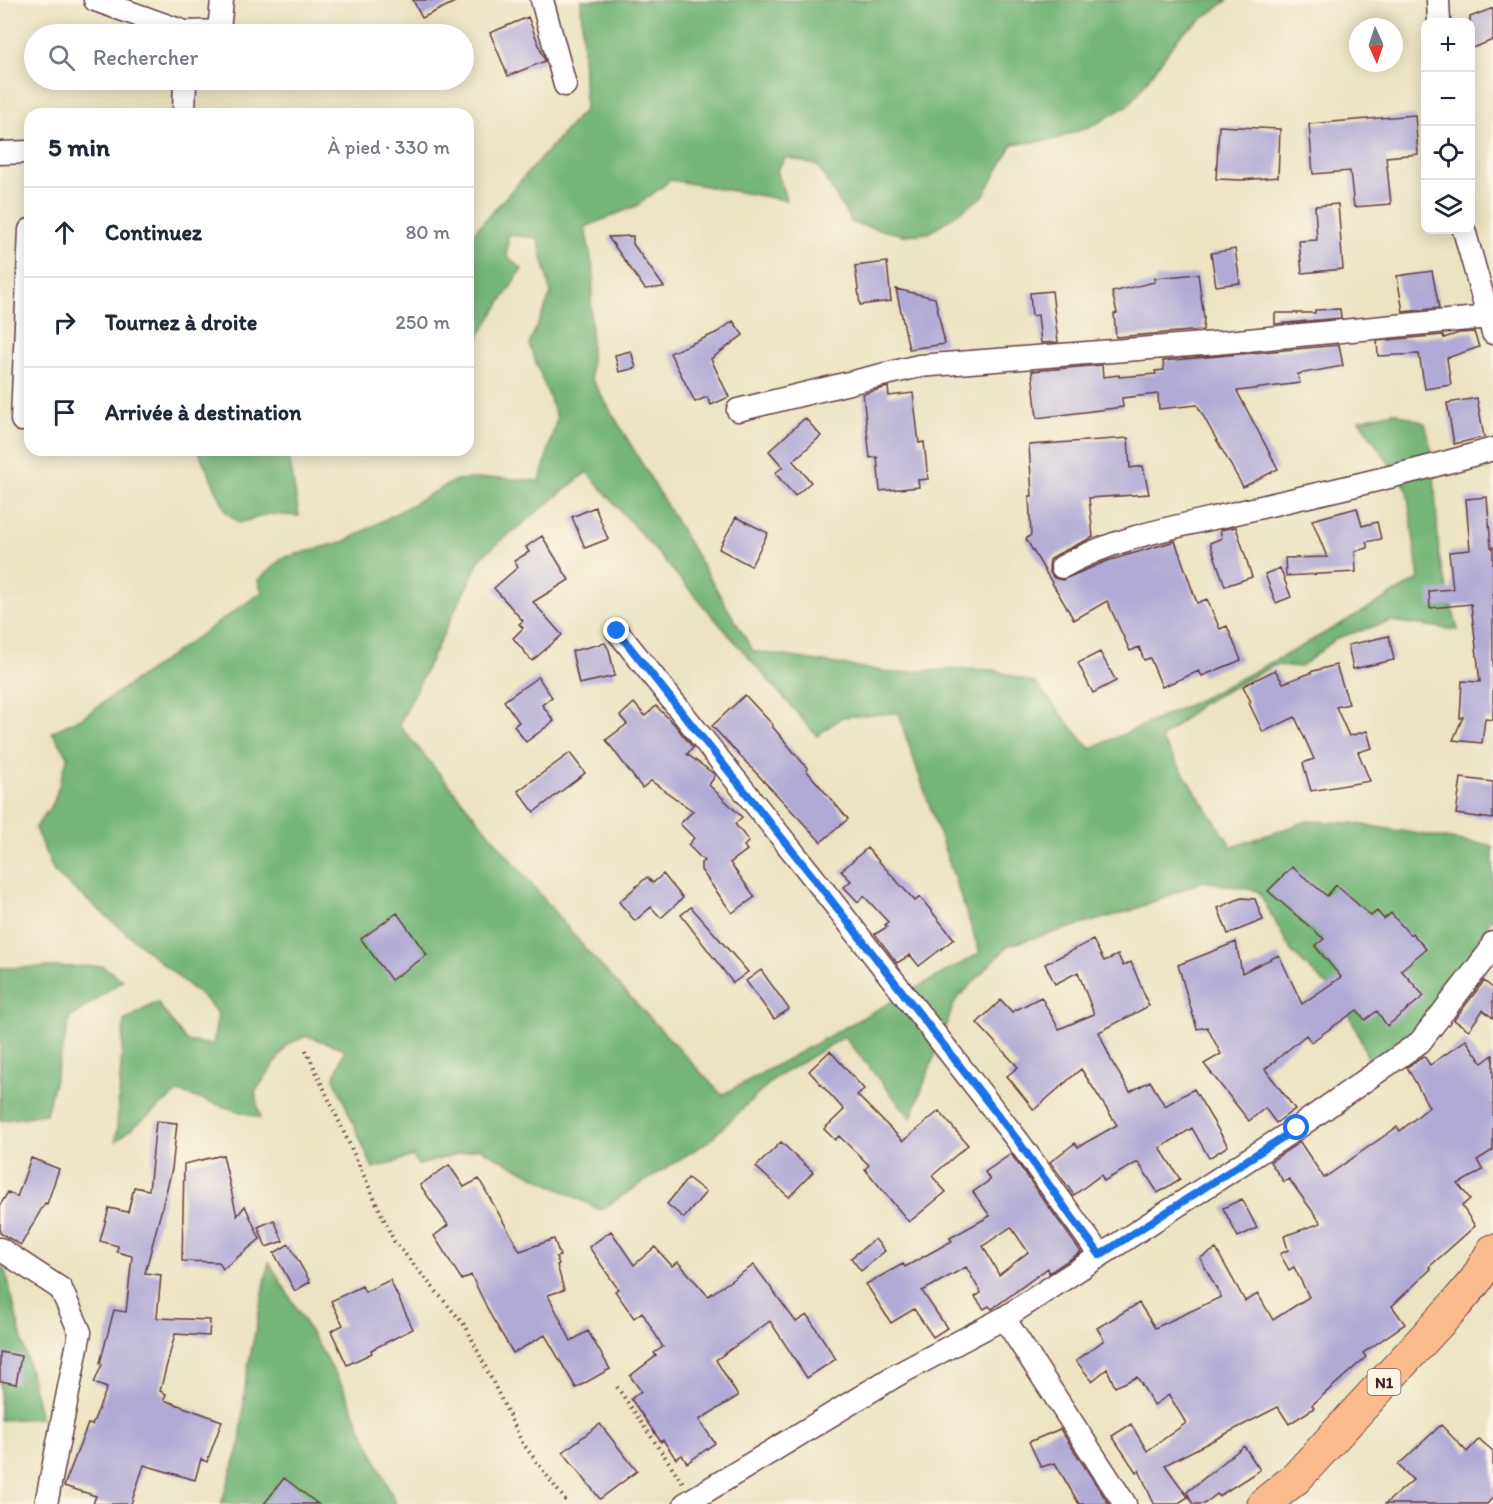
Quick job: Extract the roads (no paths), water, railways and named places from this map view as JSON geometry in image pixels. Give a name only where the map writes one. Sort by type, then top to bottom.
[{"type":"highway","name":"N1","points":[[1264,1504],[1296,1478],[1440,1321],[1484,1285],[1493,1251]]},
{"type":"street","points":[[95,0],[160,24]]},
{"type":"street","points":[[220,24],[222,0]]},
{"type":"street","points":[[542,0],[565,86]]},
{"type":"street","points":[[1438,0],[1439,18]]},
{"type":"street","points":[[184,108],[185,90]]},
{"type":"street","points":[[0,153],[24,152]]},
{"type":"street","points":[[738,410],[919,366],[1491,325],[1465,234]]},
{"type":"street","points":[[22,420],[24,372]]},
{"type":"street","points":[[1062,567],[1086,554],[1162,530],[1420,471],[1493,449]]},
{"type":"street","points":[[617,631],[817,882],[1018,1141],[1100,1255]]},
{"type":"street","points":[[690,1501],[895,1376],[1004,1318],[1297,1128],[1420,1042],[1490,951],[1493,943]]},
{"type":"street","points":[[0,1249],[61,1289],[80,1332],[46,1504]]},
{"type":"street","points":[[1004,1318],[1125,1504]]}]
